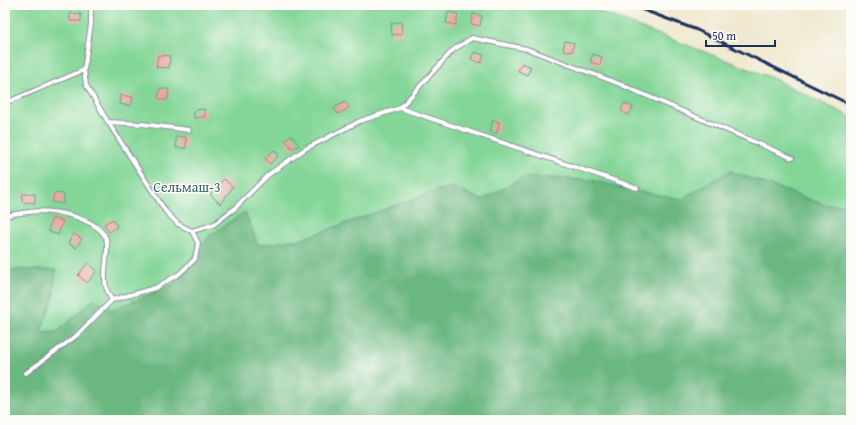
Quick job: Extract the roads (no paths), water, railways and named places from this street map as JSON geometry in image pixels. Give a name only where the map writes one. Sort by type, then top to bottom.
[{"type":"lane","points":[[26,373],[76,336],[112,300],[155,288],[180,274],[195,258],[198,243],[192,231],[178,224],[166,212],[86,85],[84,70],[91,24],[91,5]]},
{"type":"lane","points":[[192,231],[212,225],[234,209],[268,175],[305,149],[360,121],[400,108],[453,50],[472,38],[527,49],[617,83],[792,158]]},
{"type":"lane","points":[[5,103],[84,70]]},
{"type":"lane","points":[[400,108],[637,188]]},
{"type":"lane","points":[[108,122],[142,124],[189,130]]},
{"type":"lane","points":[[5,216],[50,211],[77,217],[97,226],[107,241],[104,278],[106,292],[112,300]]},
{"type":"railway","points":[[630,5],[697,30],[851,105]]},
{"type":"park label","name":"Сельмаш-3","points":[[187,187]]}]
